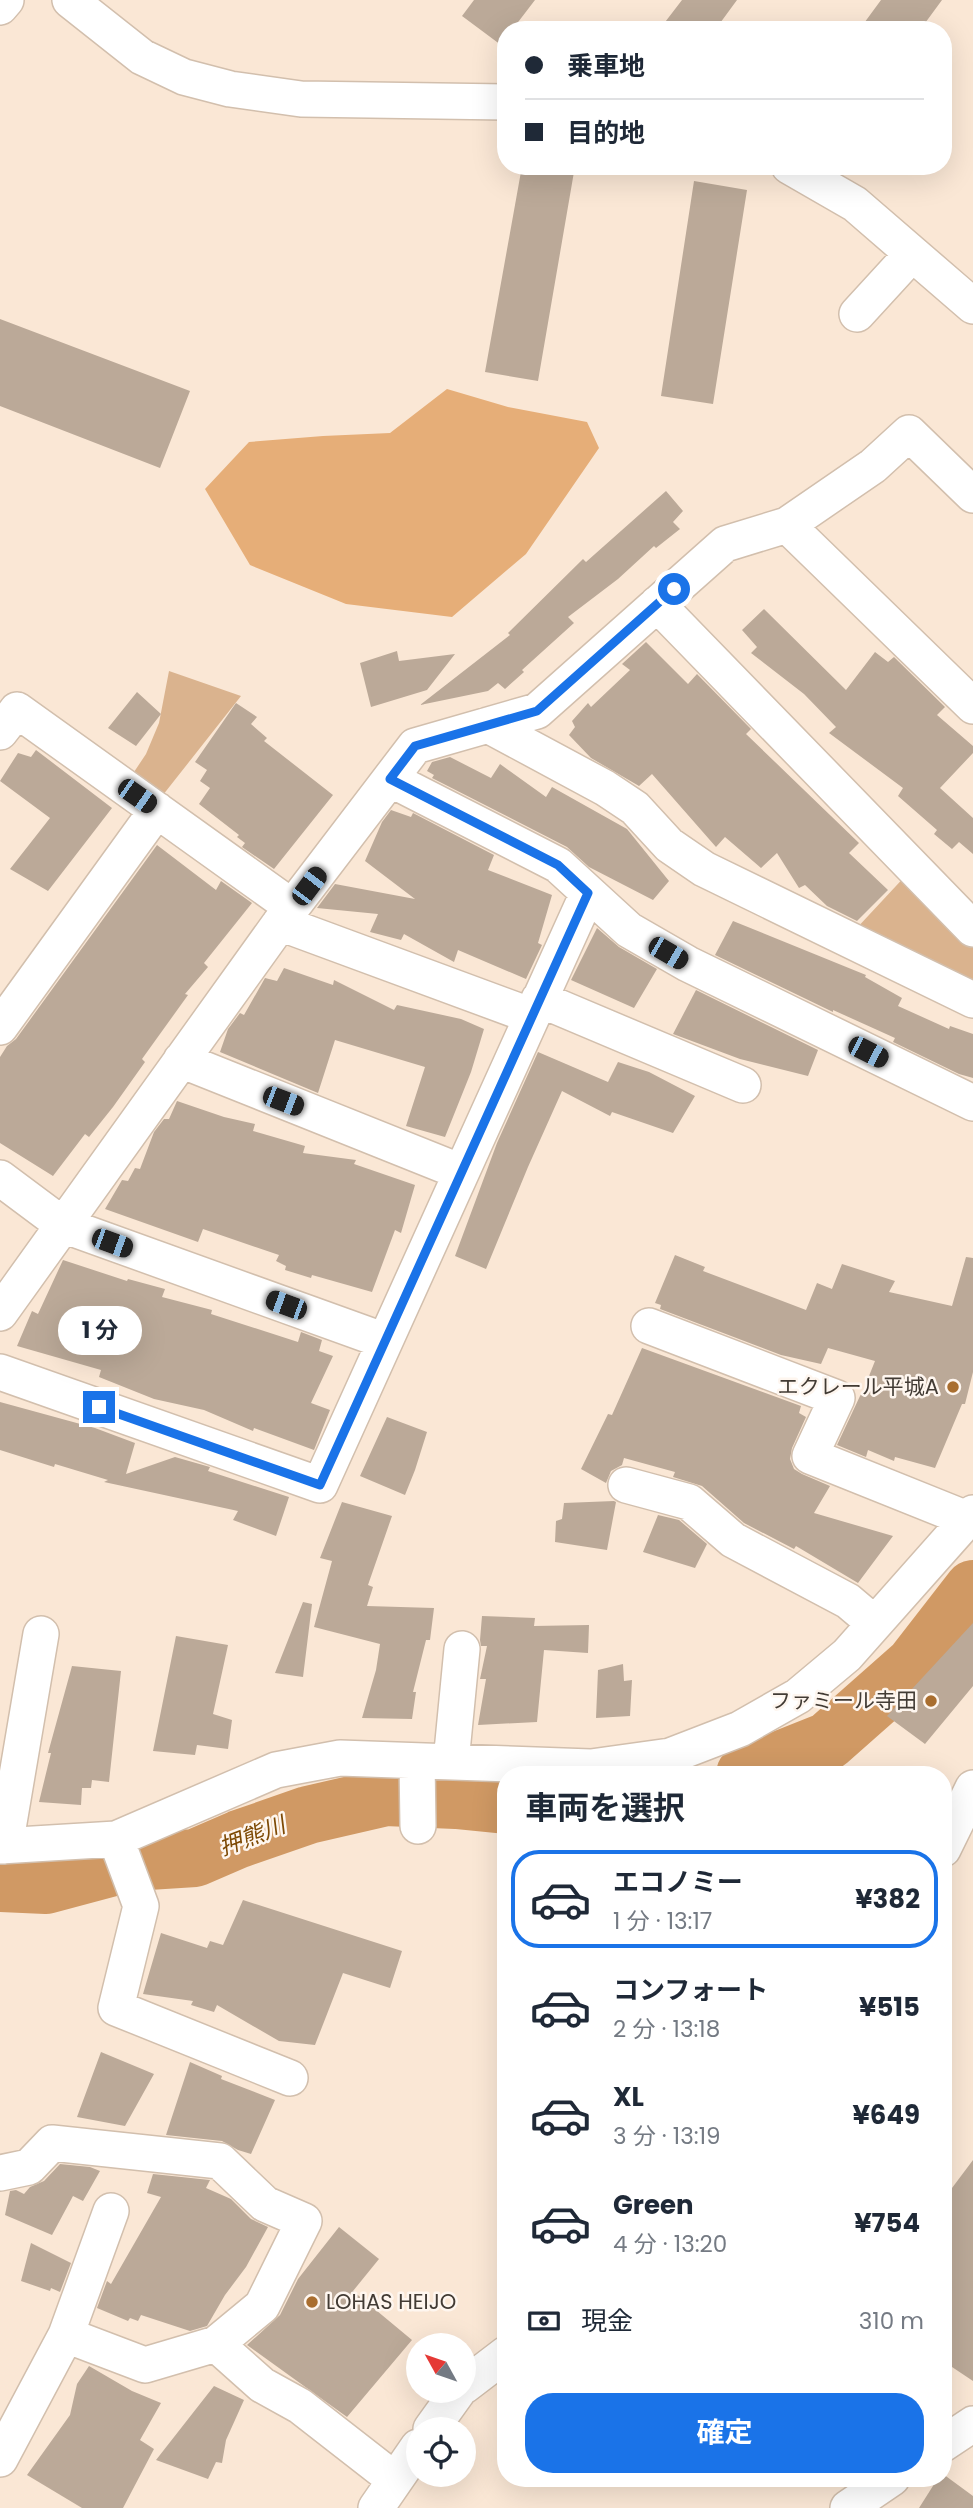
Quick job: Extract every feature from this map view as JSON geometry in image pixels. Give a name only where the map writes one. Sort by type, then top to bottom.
[{"type":"street","points":[[0,7],[6,0]]},
{"type":"street","points":[[70,0],[142,57],[184,76],[230,89],[301,99],[497,102]]},
{"type":"street","points":[[805,175],[855,204],[973,306]]},
{"type":"street","points":[[857,314],[912,254]]},
{"type":"street","points":[[0,1313],[286,915],[415,746],[537,711],[725,544],[787,524],[873,466],[909,433],[973,495]]},
{"type":"street","points":[[787,524],[973,706]]},
{"type":"street","points":[[657,604],[973,929]]},
{"type":"street","points":[[0,732],[16,710],[157,810],[286,915],[743,1085]]},
{"type":"street","points":[[488,725],[605,788],[635,808],[669,845],[704,869],[973,1000]]},
{"type":"street","points":[[390,779],[558,865],[629,930],[688,964],[973,1102]]},
{"type":"street","points":[[0,1027],[157,810]]},
{"type":"street","points":[[0,1372],[320,1485],[588,893]]},
{"type":"street","points":[[181,1060],[461,1172]]},
{"type":"street","points":[[0,1178],[62,1225],[385,1341]]},
{"type":"street","points":[[598,1766],[670,1756],[740,1729],[798,1696],[847,1655],[970,1516],[810,1456],[837,1398],[649,1326]]},
{"type":"street","points":[[626,1485],[689,1502],[733,1540],[848,1601],[874,1623]]},
{"type":"street","points":[[41,1634],[2,1846],[116,1839],[276,1770],[340,1758],[560,1766]]},
{"type":"street","points":[[418,1826],[462,1649]]},
{"type":"street","points":[[952,1831],[973,1788]]},
{"type":"street","points":[[116,1839],[141,1906],[116,2008],[290,2078]]},
{"type":"street","points":[[0,2173],[29,2167],[51,2143],[220,2161],[265,2204],[304,2221],[262,2306],[216,2344],[145,2365],[66,2335]]},
{"type":"street","points":[[0,2459],[66,2335],[111,2211]]},
{"type":"street","points":[[216,2344],[262,2385],[300,2406],[387,2499],[406,2467]]},
{"type":"street","points":[[476,2377],[497,2361]]},
{"type":"street","points":[[952,2438],[973,2424]]},
{"type":"street","points":[[848,2508],[879,2487]]},
{"type":"shaded area","points":[[447,389],[508,407],[587,422],[599,448],[526,554],[452,617],[346,604],[250,565],[205,489],[249,442],[390,433]]},
{"type":"shaded area","points":[[169,671],[241,696],[159,800],[130,778],[146,754],[159,723]]},
{"type":"shaded area","points":[[909,872],[973,935],[973,984],[855,930]]},
{"type":"building","points":[[474,0],[535,0],[519,21],[497,21],[497,42],[462,16]]},
{"type":"building","points":[[682,0],[737,0],[722,21],[666,21]]},
{"type":"building","points":[[881,0],[942,0],[927,21],[866,21]]},
{"type":"building","points":[[520,175],[573,175],[538,381],[485,372]]},
{"type":"building","points":[[694,181],[747,190],[713,404],[661,396]]},
{"type":"building","points":[[0,319],[190,391],[160,468],[0,406]]},
{"type":"building","points":[[666,491],[683,511],[673,522],[680,529],[656,548],[654,546],[618,579],[568,617],[574,623],[505,689],[498,683],[488,691],[420,705],[510,635],[508,633],[583,559],[586,562]]},
{"type":"building","points":[[764,609],[846,690],[875,652],[888,662],[894,657],[945,707],[937,715],[973,746],[973,753],[940,788],[973,818],[973,854],[959,842],[952,849],[934,834],[937,830],[898,796],[903,788],[829,733],[836,727],[804,694],[751,653],[757,647],[742,630]]},
{"type":"building","points":[[646,642],[688,684],[697,674],[751,729],[746,734],[859,843],[849,853],[888,890],[857,921],[827,906],[805,885],[799,888],[777,853],[761,868],[725,837],[716,847],[652,774],[639,786],[591,758],[569,735],[575,727],[572,721],[588,703],[591,707],[630,670],[622,664]]},
{"type":"building","points":[[397,651],[399,661],[455,654],[427,690],[371,707],[360,663]]},
{"type":"building","points":[[137,692],[161,714],[136,746],[108,728]]},
{"type":"building","points":[[236,703],[257,717],[251,724],[267,738],[264,741],[333,795],[274,869],[242,847],[245,843],[237,837],[239,835],[199,804],[210,788],[200,781],[207,770],[195,762]]},
{"type":"building","points":[[36,750],[112,808],[48,891],[10,869],[50,818],[0,781],[18,753],[31,757]]},
{"type":"building","points":[[450,757],[491,778],[500,764],[546,797],[552,787],[627,829],[669,881],[653,900],[589,867],[567,847],[432,778],[434,775],[427,771],[432,762]]},
{"type":"building","points":[[391,810],[411,817],[413,813],[494,855],[488,870],[552,895],[538,943],[542,945],[526,979],[458,950],[454,962],[404,934],[401,940],[370,932],[378,914],[317,908],[335,884],[415,899],[365,861],[382,822]]},
{"type":"building","points":[[157,845],[216,890],[221,881],[252,903],[204,963],[208,967],[185,994],[188,995],[142,1059],[145,1062],[113,1107],[89,1137],[85,1134],[53,1176],[0,1143],[0,1057],[16,1039]]},
{"type":"building","points":[[733,921],[866,975],[865,977],[902,998],[898,1006],[949,1029],[950,1026],[973,1034],[973,1078],[893,1042],[895,1038],[833,1012],[715,955]]},
{"type":"building","points":[[597,928],[619,947],[657,969],[634,1008],[571,980]]},
{"type":"building","points":[[284,968],[333,985],[334,980],[394,1010],[397,1005],[461,1019],[484,1029],[471,1072],[445,1137],[406,1126],[425,1067],[335,1040],[318,1093],[220,1052],[228,1029],[240,1013],[244,1015],[265,978],[277,981]]},
{"type":"building","points":[[696,990],[818,1050],[808,1076],[740,1059],[673,1034]]},
{"type":"building","points":[[538,1052],[608,1082],[618,1062],[649,1072],[695,1096],[673,1133],[612,1112],[610,1116],[562,1091],[486,1269],[455,1256],[497,1143]]},
{"type":"building","points":[[177,1101],[255,1124],[253,1131],[305,1146],[303,1153],[356,1160],[354,1164],[415,1185],[401,1233],[395,1230],[372,1292],[285,1270],[286,1266],[276,1261],[279,1255],[203,1229],[198,1242],[105,1209],[122,1180],[128,1181],[135,1168],[140,1169],[154,1132],[164,1119],[169,1119]]},
{"type":"building","points":[[675,1255],[705,1267],[703,1271],[806,1310],[817,1283],[832,1289],[842,1264],[895,1281],[889,1292],[952,1306],[966,1257],[973,1258],[973,1372],[965,1404],[962,1404],[935,1468],[895,1457],[894,1461],[868,1450],[866,1457],[837,1445],[872,1376],[869,1376],[875,1361],[828,1348],[821,1364],[781,1355],[660,1309],[661,1305],[655,1303]]},
{"type":"building","points":[[63,1260],[127,1281],[128,1279],[165,1289],[162,1297],[212,1310],[211,1314],[298,1342],[301,1332],[322,1340],[319,1351],[333,1356],[311,1403],[330,1410],[314,1450],[254,1428],[253,1431],[204,1410],[154,1399],[99,1377],[101,1370],[17,1346],[32,1311],[38,1314]]},
{"type":"building","points":[[642,1348],[801,1406],[799,1413],[806,1417],[790,1459],[794,1469],[830,1486],[814,1513],[893,1536],[858,1583],[796,1546],[794,1549],[744,1523],[702,1486],[673,1477],[675,1472],[624,1458],[622,1465],[611,1471],[606,1483],[581,1469],[608,1414],[612,1415]]},
{"type":"building","points":[[0,1402],[95,1428],[135,1443],[126,1474],[175,1457],[210,1467],[208,1471],[289,1497],[276,1536],[233,1520],[238,1511],[104,1482],[108,1480],[0,1450]]},
{"type":"building","points":[[387,1417],[427,1432],[405,1495],[360,1476]]},
{"type":"building","points":[[342,1502],[392,1516],[368,1585],[373,1587],[367,1606],[434,1608],[430,1640],[426,1640],[413,1692],[416,1692],[412,1719],[362,1718],[376,1670],[380,1644],[314,1627],[332,1561],[320,1558]]},
{"type":"building","points":[[616,1502],[607,1550],[555,1542],[556,1521],[562,1519],[564,1503]]},
{"type":"building","points":[[658,1515],[679,1520],[707,1544],[695,1568],[643,1552]]},
{"type":"building","points":[[303,1602],[312,1604],[303,1677],[275,1673]]},
{"type":"building","points":[[482,1616],[535,1618],[534,1626],[589,1625],[588,1653],[544,1650],[537,1722],[478,1725],[486,1679],[480,1679],[487,1646],[481,1646],[480,1640]]},
{"type":"building","name":"ファミール寺田","points":[[973,1623],[973,1686],[925,1744],[887,1716]]},
{"type":"building","points":[[176,1636],[228,1645],[213,1714],[232,1720],[228,1749],[197,1745],[195,1755],[153,1751]]},
{"type":"building","points":[[623,1664],[624,1681],[632,1680],[630,1716],[596,1718],[598,1670]]},
{"type":"building","points":[[72,1666],[121,1671],[109,1782],[92,1780],[91,1788],[82,1788],[81,1805],[39,1802],[51,1753],[48,1753]]},
{"type":"building","points":[[243,1900],[402,1951],[390,1988],[343,1973],[315,2045],[279,2041],[217,2005],[214,2012],[191,2005],[193,2001],[143,1994],[161,1933],[207,1948],[210,1941],[223,1945]]},
{"type":"building","points":[[101,2052],[154,2074],[125,2126],[77,2117]]},
{"type":"building","points":[[190,2062],[222,2076],[221,2079],[275,2100],[251,2154],[222,2141],[166,2135]]},
{"type":"building","points":[[973,2160],[973,2381],[952,2367],[952,2188]]},
{"type":"building","points":[[60,2164],[90,2167],[100,2171],[83,2201],[73,2196],[52,2235],[5,2215],[10,2191],[16,2190],[24,2194],[30,2187],[44,2181]]},
{"type":"building","points":[[153,2174],[210,2180],[206,2188],[231,2199],[251,2219],[268,2227],[246,2267],[207,2326],[190,2331],[141,2315],[138,2321],[130,2318],[128,2321],[97,2308],[107,2281],[111,2284],[161,2197],[147,2193]]},
{"type":"building","points":[[339,2227],[379,2259],[353,2291],[406,2335],[406,2347],[347,2417],[247,2345],[280,2315],[298,2279]]},
{"type":"building","points":[[31,2243],[71,2263],[60,2292],[21,2281]]},
{"type":"building","points":[[89,2366],[132,2391],[161,2403],[140,2440],[154,2449],[123,2508],[82,2508],[27,2475],[70,2415],[77,2384]]},
{"type":"building","points":[[214,2386],[244,2400],[226,2440],[222,2463],[216,2462],[208,2479],[156,2460]]},
{"type":"building","points":[[952,2481],[973,2496],[973,2508],[919,2508],[932,2487],[952,2487]]},
{"type":"waterway","name":"押熊川","points":[[765,1766],[828,1741],[914,1665],[973,1589]]},
{"type":"waterway","name":"押熊川","points":[[0,1883],[46,1885],[132,1862],[195,1858],[239,1839],[308,1815],[386,1797],[497,1804]]},
{"type":"place","name":"エクレール平城A","points":[[953,1387]]},
{"type":"place","name":"ファミール寺田","points":[[931,1701]]},
{"type":"place","name":"LOHAS HEIJO","points":[[312,2302]]},
{"type":"route","points":[[99,1407],[320,1485],[588,893],[558,865],[390,779],[415,746],[537,711],[674,589]]}]
